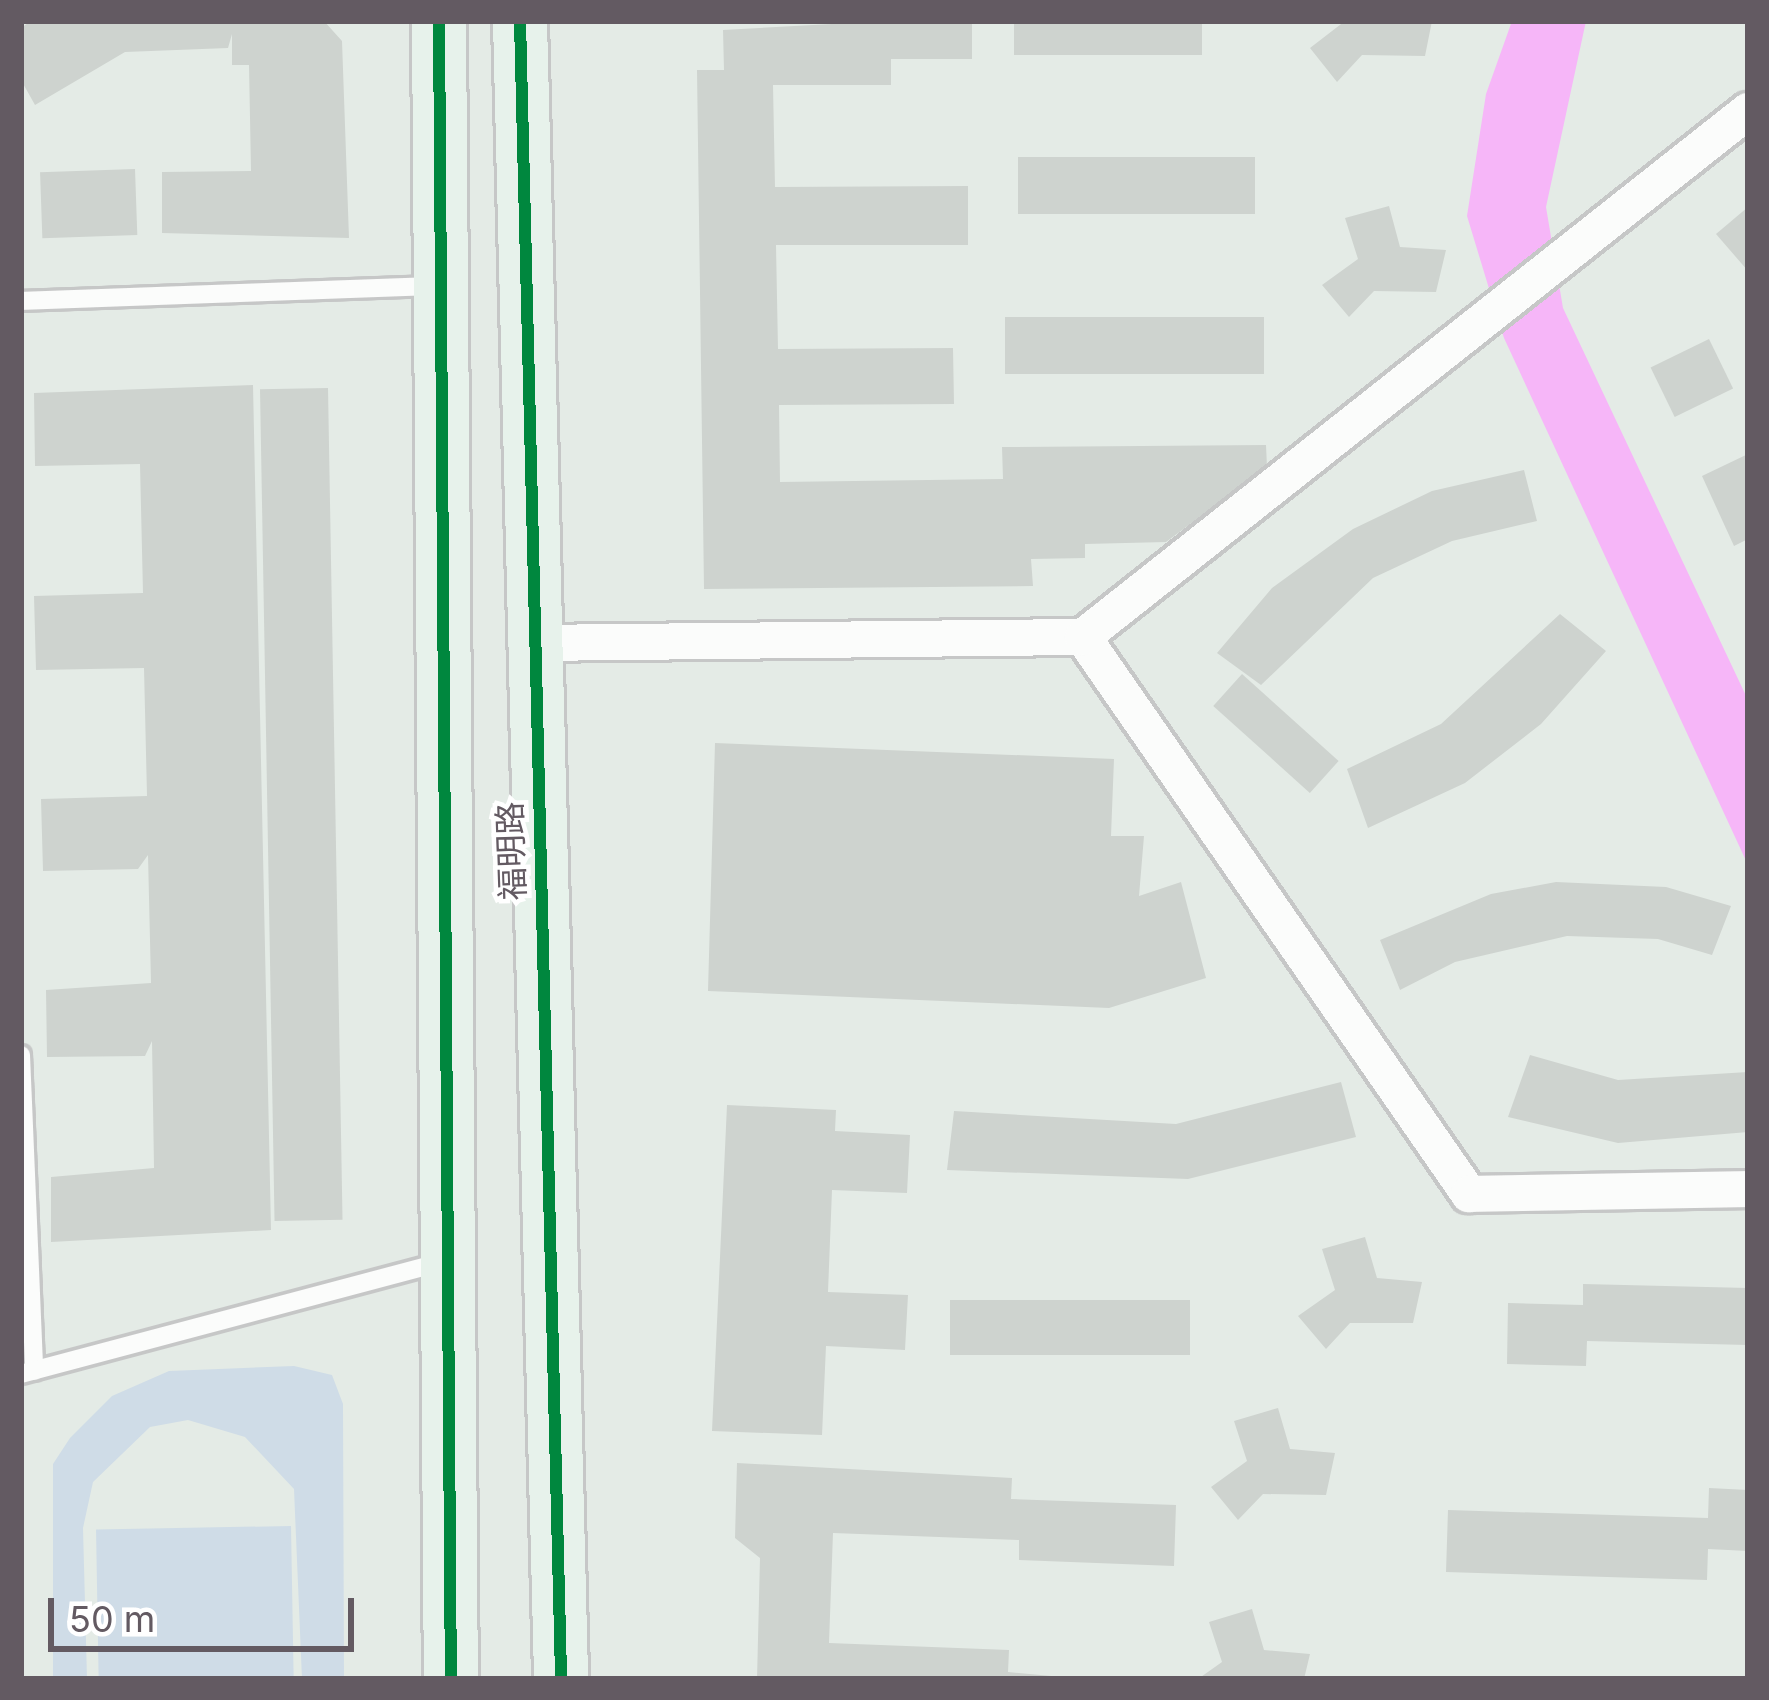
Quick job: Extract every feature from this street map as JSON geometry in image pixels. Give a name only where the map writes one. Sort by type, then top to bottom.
[{"type":"main road","name":"福明路","points":[[439,21],[451,1679]]},
{"type":"main road","name":"福明路","points":[[520,21],[561,1679]]},
{"type":"street","points":[[533,643],[1083,637],[1447,357],[1748,111]]},
{"type":"street","points":[[1083,637],[1469,1195],[1748,1189]]},
{"type":"lane","points":[[21,302],[443,286]]},
{"type":"lane","points":[[21,1055],[27,1372],[447,1261]]},
{"type":"shaded area","points":[[1512,21],[1586,21],[1546,207],[1563,308],[1748,700],[1748,865],[1504,338],[1467,216],[1486,94]]},
{"type":"shaded area","points":[[294,1366],[332,1375],[343,1404],[344,1679],[302,1679],[294,1489],[245,1437],[188,1420],[150,1427],[93,1482],[83,1528],[87,1679],[53,1679],[53,1464],[70,1438],[112,1396],[169,1371]]},
{"type":"shaded area","points":[[291,1526],[294,1679],[99,1679],[96,1529]]},
{"type":"building","points":[[31,21],[324,21],[342,41],[349,238],[162,233],[162,172],[251,171],[249,65],[232,65],[232,34],[228,48],[125,52],[35,105],[21,80],[21,28]]},
{"type":"building","points":[[972,21],[972,59],[891,59],[891,85],[773,85],[775,187],[968,186],[968,245],[776,245],[778,349],[953,348],[954,404],[779,405],[780,482],[1003,479],[1002,447],[1266,445],[1267,467],[1166,542],[1085,544],[1085,558],[1031,559],[1033,586],[704,589],[697,70],[724,70],[723,30]]},
{"type":"building","points":[[1014,21],[1202,21],[1202,55],[1014,55]]},
{"type":"building","points":[[1345,21],[1432,21],[1425,56],[1362,55],[1337,82],[1310,48]]},
{"type":"building","points":[[1018,157],[1255,157],[1255,214],[1018,214]]},
{"type":"building","points":[[135,169],[137,235],[42,238],[40,172]]},
{"type":"building","points":[[1389,206],[1400,247],[1446,250],[1436,292],[1374,291],[1349,317],[1322,285],[1358,259],[1345,218]]},
{"type":"building","points":[[1748,207],[1748,271],[1716,234]]},
{"type":"building","points":[[1005,317],[1264,317],[1264,374],[1005,374]]},
{"type":"building","points":[[1709,339],[1733,388],[1675,417],[1651,367]]},
{"type":"building","points":[[253,385],[271,1230],[51,1242],[51,1177],[154,1168],[152,1041],[145,1056],[47,1057],[46,990],[151,983],[148,855],[138,869],[43,871],[41,799],[147,796],[144,668],[36,670],[34,596],[143,593],[140,464],[35,466],[34,393]]},
{"type":"building","points":[[328,388],[343,1220],[275,1221],[260,389]]},
{"type":"building","points":[[1748,454],[1748,539],[1734,546],[1702,476]]},
{"type":"building","points":[[1524,470],[1537,521],[1452,541],[1373,578],[1261,685],[1217,653],[1272,588],[1353,529],[1432,491]]},
{"type":"building","points":[[1560,614],[1606,651],[1541,724],[1465,783],[1368,828],[1347,769],[1441,724]]},
{"type":"building","points":[[1242,674],[1339,761],[1310,793],[1213,706]]},
{"type":"building","points":[[715,743],[1114,759],[1111,836],[1144,836],[1139,896],[1181,882],[1206,978],[1109,1008],[708,991]]},
{"type":"building","points":[[1556,882],[1666,887],[1731,906],[1712,955],[1658,939],[1567,936],[1455,962],[1400,990],[1380,940],[1491,894]]},
{"type":"building","points":[[1530,1055],[1618,1080],[1748,1072],[1748,1132],[1618,1143],[1508,1117]]},
{"type":"building","points":[[1341,1082],[1356,1137],[1188,1179],[947,1170],[954,1111],[1176,1124]]},
{"type":"building","points":[[727,1105],[836,1110],[835,1131],[910,1135],[907,1193],[832,1190],[828,1292],[908,1295],[905,1350],[826,1346],[822,1435],[712,1431]]},
{"type":"building","points":[[1365,1237],[1377,1278],[1422,1282],[1413,1323],[1350,1323],[1326,1349],[1298,1316],[1335,1290],[1322,1249]]},
{"type":"building","points":[[1583,1284],[1748,1288],[1748,1345],[1587,1341],[1586,1366],[1507,1364],[1508,1303],[1583,1305]]},
{"type":"building","points":[[950,1300],[1190,1300],[1190,1355],[950,1355]]},
{"type":"building","points":[[1278,1408],[1290,1449],[1335,1453],[1326,1495],[1263,1494],[1238,1520],[1211,1487],[1247,1461],[1234,1421]]},
{"type":"building","points":[[737,1463],[1012,1478],[1011,1499],[1176,1505],[1174,1566],[1019,1560],[1019,1540],[833,1533],[829,1643],[1009,1650],[1008,1672],[1084,1679],[757,1679],[760,1558],[735,1538]]},
{"type":"building","points":[[1709,1488],[1748,1490],[1748,1551],[1708,1549],[1707,1580],[1446,1572],[1448,1510],[1708,1518]]},
{"type":"building","points":[[1252,1609],[1264,1650],[1310,1654],[1304,1679],[1198,1679],[1222,1662],[1209,1622]]},
{"type":"cycle path","points":[[439,21],[451,1679]]},
{"type":"cycle path","points":[[520,21],[561,1679]]}]
